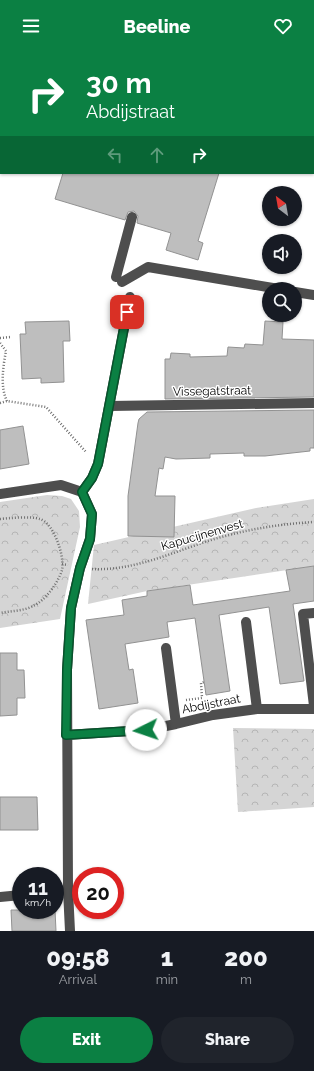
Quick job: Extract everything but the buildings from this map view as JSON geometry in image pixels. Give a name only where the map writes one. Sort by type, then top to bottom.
[{"type":"street","points":[[132,217],[119,279],[148,267],[262,286]]},
{"type":"street","points":[[302,293],[314,295]]},
{"type":"street","points":[[82,492],[92,478],[98,464],[130,298]]},
{"type":"street","name":"Vissegatstraat","points":[[110,406],[314,403]]},
{"type":"street","points":[[0,494],[61,485],[82,492],[92,514],[90,539],[80,568],[71,608],[67,670],[66,735],[70,931]]},
{"type":"street","points":[[314,613],[303,614],[314,706]]},
{"type":"street","points":[[246,622],[257,709]]},
{"type":"street","points":[[166,648],[176,724]]},
{"type":"street","name":"Abdijstraat","points":[[66,735],[146,730],[213,715],[257,709],[314,709]]},
{"type":"street","points":[[64,890],[68,890]]},
{"type":"street","points":[[0,897],[12,896]]},
{"type":"path","points":[[0,338],[11,337]]},
{"type":"path","points":[[0,343],[6,351],[2,372],[2,394],[8,401]]},
{"type":"path","points":[[0,403],[8,401],[46,407],[98,464]]},
{"type":"path","points":[[0,519],[40,519],[51,527],[58,541],[62,564],[58,578],[44,598],[33,607],[0,613]]},
{"type":"path","name":"Kapucijnenvest","points":[[97,569],[122,567],[148,561],[210,541],[251,530],[286,524],[314,522]]},
{"type":"path","points":[[173,702],[202,698],[201,683],[204,682]]},
{"type":"green space","points":[[47,495],[62,496],[71,499],[79,511],[80,527],[60,619],[0,628],[0,502]]},
{"type":"green space","points":[[314,499],[314,566],[147,591],[88,604],[94,545],[256,508]]},
{"type":"green space","points":[[233,728],[314,729],[314,807],[238,812]]},
{"type":"route","points":[[127,312],[98,464],[92,478],[82,492],[92,514],[90,539],[80,568],[71,608],[67,670],[66,735],[146,730]]}]
